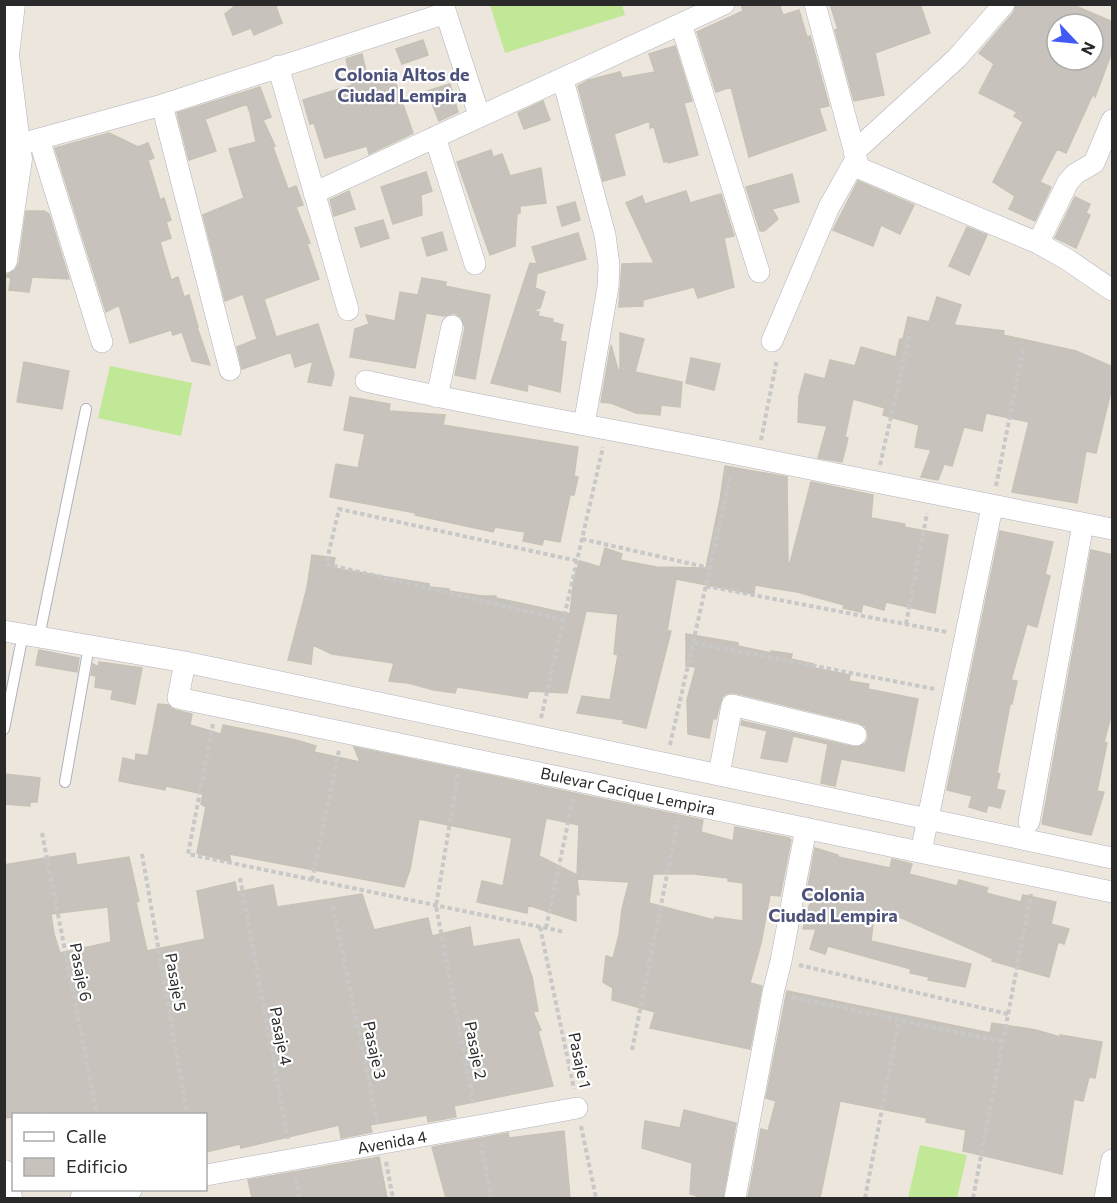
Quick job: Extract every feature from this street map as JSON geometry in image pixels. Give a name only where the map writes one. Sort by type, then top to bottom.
[{"type":"street","points":[[12,4],[6,54],[28,142],[102,342]]},
{"type":"street","points":[[314,193],[724,4]]},
{"type":"street","points":[[815,4],[855,155],[861,169],[1038,243],[1113,290]]},
{"type":"street","points":[[774,349],[829,207],[855,155],[957,58],[1004,4]]},
{"type":"street","points":[[4,260],[19,159],[28,142],[162,105],[445,9],[479,116]]},
{"type":"street","points":[[681,24],[759,272]]},
{"type":"street","points":[[278,66],[348,310]]},
{"type":"street","points":[[563,80],[605,235],[609,265],[608,287],[584,425]]},
{"type":"street","points":[[162,105],[230,370]]},
{"type":"street","points":[[1038,243],[1068,182],[1075,174],[1094,163],[1113,120]]},
{"type":"street","points":[[435,137],[475,264]]},
{"type":"street","points":[[437,397],[452,326]]},
{"type":"street","points":[[366,381],[992,507],[1113,529]]},
{"type":"street","points":[[921,852],[992,507]]},
{"type":"street","points":[[1029,822],[1083,524]]},
{"type":"street","points":[[22,634],[185,662],[1113,858]]},
{"type":"street","name":"Bulevar Cacique Lempira","points":[[185,662],[178,698],[1113,892]]},
{"type":"street","points":[[719,774],[732,705],[856,735]]},
{"type":"street","points":[[735,1198],[806,828]]},
{"type":"street","name":"Avenida 4","points":[[207,1175],[577,1108]]},
{"type":"street","points":[[1105,1198],[1113,1160]]},
{"type":"street","points":[[4,1173],[9,1198]]},
{"type":"street","points":[[81,1198],[125,1191]]},
{"type":"lane","points":[[4,729],[22,634],[86,409]]},
{"type":"lane","points":[[65,782],[89,645]]},
{"type":"path","points":[[876,483],[910,333]]},
{"type":"path","points":[[992,507],[1024,345]]},
{"type":"path","points":[[758,459],[774,349]]},
{"type":"path","points":[[537,736],[607,429]]},
{"type":"path","points":[[666,763],[736,454]]},
{"type":"path","points":[[906,624],[931,494]]},
{"type":"path","points":[[564,620],[326,564],[339,509],[578,561]]},
{"type":"path","points":[[582,539],[710,568]]},
{"type":"path","points":[[706,586],[966,636]]},
{"type":"path","points":[[694,642],[954,692]]},
{"type":"path","points":[[216,706],[188,854],[566,932]]},
{"type":"path","points":[[312,880],[342,732]]},
{"type":"path","points":[[436,906],[461,757]]},
{"type":"path","points":[[546,928],[577,781]]},
{"type":"path","points":[[632,1050],[679,813],[684,803]]},
{"type":"path","name":"Pasaje 6","points":[[42,833],[97,1113]]},
{"type":"path","name":"Pasaje 5","points":[[142,854],[187,1113]]},
{"type":"path","points":[[973,1198],[1034,876]]},
{"type":"path","name":"Pasaje 4","points":[[240,878],[299,1198]]},
{"type":"path","name":"Pasaje 3","points":[[333,906],[393,1198]]},
{"type":"path","name":"Pasaje 2","points":[[436,906],[491,1198]]},
{"type":"path","name":"Pasaje 1","points":[[540,927],[596,1198]]},
{"type":"path","points":[[781,961],[1008,1014]]},
{"type":"path","points":[[773,993],[1003,1042]]},
{"type":"path","points":[[865,1198],[898,1020]]},
{"type":"green space","points":[[490,5],[622,5],[625,15],[505,53]]},
{"type":"green space","points":[[110,366],[192,383],[181,436],[98,418]]},
{"type":"green space","points":[[920,1145],[967,1155],[957,1198],[908,1198]]},
{"type":"building","points":[[237,4],[275,4],[282,23],[254,35],[251,28],[233,35],[225,14]]},
{"type":"building","points":[[741,4],[779,4],[783,15],[799,10],[807,37],[810,36],[829,106],[819,108],[826,130],[749,157],[731,87],[716,92],[697,32],[743,11]]},
{"type":"building","points":[[830,4],[920,4],[930,33],[875,53],[884,95],[854,101]]},
{"type":"building","points":[[1016,4],[1071,4],[1090,12],[1045,12],[1045,72],[1104,72],[1095,97],[1093,94],[1066,153],[1057,149],[1040,182],[1051,187],[1035,221],[1009,209],[1015,196],[993,182],[1023,122],[1014,116],[1017,112],[979,93],[994,64],[979,53],[1014,12]]},
{"type":"building","points":[[1105,19],[1113,22],[1113,49],[1105,70]]},
{"type":"building","points":[[423,40],[428,55],[402,64],[396,49]]},
{"type":"building","points":[[675,46],[692,101],[684,103],[698,155],[664,162],[654,127],[650,128],[650,121],[614,134],[625,175],[603,181],[578,86],[589,80],[620,72],[622,78],[655,72],[649,54]]},
{"type":"building","points":[[362,54],[367,76],[391,70],[413,133],[369,154],[367,146],[325,158],[314,123],[310,124],[303,100],[352,85],[346,59]]},
{"type":"building","points":[[450,84],[458,112],[439,121],[427,91]]},
{"type":"building","points":[[260,87],[271,117],[263,120],[275,146],[273,147],[288,189],[296,186],[303,205],[296,207],[310,243],[307,244],[319,279],[264,299],[276,337],[318,324],[334,374],[331,386],[308,382],[313,361],[295,367],[291,352],[242,369],[237,347],[257,339],[243,294],[225,301],[203,215],[244,198],[229,149],[256,142],[250,113],[247,104],[205,119],[216,151],[189,160],[177,113]]},
{"type":"building","points":[[543,101],[550,120],[524,129],[518,113]]},
{"type":"building","points":[[109,133],[138,147],[148,143],[154,158],[148,160],[160,200],[164,198],[171,220],[166,222],[171,238],[160,242],[171,280],[178,277],[184,297],[189,295],[210,365],[192,361],[182,332],[173,335],[171,330],[130,343],[119,305],[106,312],[55,148]]},
{"type":"building","points":[[491,150],[493,157],[502,154],[510,176],[541,168],[546,203],[520,206],[520,213],[517,214],[515,246],[490,255],[457,162]]},
{"type":"building","points":[[426,172],[432,191],[421,195],[422,215],[393,224],[381,187]]},
{"type":"building","points":[[792,174],[799,202],[772,209],[778,219],[764,231],[760,231],[746,187]]},
{"type":"building","points":[[858,181],[914,205],[900,234],[881,225],[873,246],[833,230]]},
{"type":"building","points":[[349,191],[355,209],[334,216],[330,200]]},
{"type":"building","points":[[686,191],[690,203],[721,194],[734,236],[724,238],[734,287],[698,298],[694,287],[643,300],[643,306],[619,307],[622,264],[654,263],[626,203],[642,196],[645,204]]},
{"type":"building","points":[[1075,197],[1090,204],[1086,213],[1090,215],[1076,248],[1055,238]]},
{"type":"building","points":[[575,202],[580,220],[562,226],[557,207]]},
{"type":"building","points":[[26,211],[44,211],[49,214],[69,279],[32,277],[29,292],[9,290],[11,278],[4,276],[15,270],[19,263]]},
{"type":"building","points":[[383,220],[389,238],[361,247],[355,228]]},
{"type":"building","points":[[967,227],[987,235],[969,275],[949,266]]},
{"type":"building","points":[[442,232],[447,250],[427,256],[422,238]]},
{"type":"building","points":[[578,233],[586,259],[539,273],[538,267],[535,288],[545,292],[540,308],[532,310],[539,312],[538,316],[553,319],[552,322],[563,325],[560,341],[566,342],[560,392],[528,384],[527,391],[491,383],[530,263],[537,264],[532,247]]},
{"type":"building","points":[[422,278],[446,282],[445,286],[490,295],[475,379],[455,375],[465,328],[461,317],[454,313],[444,316],[426,313],[415,368],[350,357],[355,329],[369,324],[366,315],[395,321],[400,292],[418,295]]},
{"type":"building","points":[[937,297],[961,305],[954,325],[1004,331],[1003,335],[1076,351],[1113,367],[1113,383],[1096,453],[1086,451],[1077,503],[1012,492],[1029,422],[986,413],[982,431],[964,427],[952,466],[944,464],[938,480],[921,477],[931,450],[915,447],[919,425],[883,415],[885,408],[853,399],[842,462],[818,458],[827,426],[798,422],[799,396],[805,374],[825,379],[830,360],[855,366],[861,347],[896,357],[908,317],[929,322]]},
{"type":"building","points":[[620,333],[644,339],[635,372],[682,382],[680,407],[661,405],[660,415],[636,413],[611,403],[601,402],[611,345],[618,370],[620,370]]},
{"type":"building","points":[[691,358],[720,364],[714,390],[686,383]]},
{"type":"building","points":[[24,362],[69,371],[62,409],[17,402]]},
{"type":"building","points":[[350,397],[390,404],[389,411],[445,415],[443,425],[578,447],[574,476],[578,477],[574,495],[570,495],[560,542],[544,539],[542,545],[523,541],[525,532],[495,527],[493,532],[415,515],[416,513],[330,497],[336,464],[358,468],[365,434],[344,430]]},
{"type":"building","points":[[725,466],[787,477],[788,563],[790,563],[811,482],[873,495],[871,518],[948,535],[935,613],[886,602],[884,610],[863,604],[861,612],[797,592],[755,585],[754,594],[676,579],[667,631],[671,631],[646,728],[623,723],[624,720],[577,713],[582,696],[610,700],[618,655],[614,654],[618,614],[586,611],[567,693],[529,691],[527,698],[457,687],[455,693],[434,690],[389,681],[394,663],[332,654],[313,645],[311,664],[288,660],[307,588],[312,555],[335,558],[333,568],[429,584],[429,587],[449,589],[449,591],[496,596],[496,598],[570,614],[574,578],[580,561],[600,567],[605,548],[622,554],[620,560],[656,567],[706,568]]},
{"type":"building","points":[[1000,531],[1053,542],[1045,574],[1050,576],[1037,627],[1027,624],[1011,680],[1017,681],[1012,704],[1010,704],[996,789],[1005,791],[1000,808],[988,805],[986,812],[969,807],[972,796],[947,790]]},
{"type":"building","points":[[1091,550],[1113,555],[1113,708],[1104,742],[1107,743],[1097,791],[1104,792],[1091,835],[1042,824]]},
{"type":"building","points":[[686,634],[738,643],[738,646],[771,653],[771,651],[792,654],[791,659],[814,664],[814,668],[850,675],[849,681],[869,684],[868,689],[918,699],[904,771],[841,759],[835,786],[821,783],[828,744],[793,736],[787,762],[761,758],[767,731],[741,725],[742,721],[854,747],[865,744],[868,732],[865,726],[859,723],[735,693],[728,693],[722,697],[716,719],[713,718],[709,738],[688,734],[687,700],[696,667],[686,666]]},
{"type":"building","points":[[39,650],[79,658],[77,672],[36,665]]},
{"type":"building","points":[[99,662],[142,668],[135,704],[111,699],[113,690],[95,687],[96,676],[91,675],[93,664],[98,667]]},
{"type":"building","points":[[158,704],[168,705],[175,710],[192,714],[190,725],[221,734],[223,725],[296,740],[316,746],[314,752],[360,762],[354,747],[703,820],[701,832],[733,841],[735,827],[789,838],[791,840],[780,896],[770,895],[761,943],[750,983],[762,986],[750,1049],[650,1028],[655,1012],[612,1000],[613,988],[603,982],[606,956],[613,958],[629,882],[577,879],[579,895],[576,894],[576,921],[528,905],[527,913],[477,902],[482,881],[503,886],[512,838],[419,819],[410,869],[404,887],[229,854],[231,862],[197,853],[206,807],[201,804],[203,794],[166,786],[165,790],[119,781],[123,758],[135,761],[136,754],[148,756]],"holes":[[[546,818],[579,825],[577,877],[539,856]],[[653,874],[694,874],[728,878],[728,881],[743,883],[743,921],[715,917],[714,920],[649,903]]]},
{"type":"building","points":[[4,774],[40,778],[37,802],[30,802],[30,806],[4,804]]},
{"type":"building","points":[[815,848],[838,855],[838,857],[890,868],[892,859],[912,864],[909,874],[957,886],[959,880],[988,888],[986,893],[1021,902],[1023,895],[1056,902],[1051,924],[1069,929],[1064,944],[1058,942],[1049,977],[992,961],[993,959],[875,906],[871,941],[971,964],[965,987],[928,980],[929,977],[910,973],[911,969],[828,946],[825,954],[810,949],[816,929],[803,929],[811,899],[806,898]]},
{"type":"building","points":[[75,853],[77,865],[129,857],[147,951],[205,939],[197,891],[235,882],[237,892],[273,885],[277,907],[362,894],[374,930],[428,918],[432,936],[470,927],[473,947],[519,939],[532,977],[538,1011],[533,1012],[541,1030],[538,1031],[553,1086],[454,1106],[456,1117],[428,1122],[427,1115],[370,1125],[372,1132],[341,1138],[339,1125],[241,1148],[240,1144],[207,1152],[207,1113],[47,1113],[46,1111],[12,1113],[12,1117],[7,1118],[4,1103],[4,865]],"holes":[[[108,907],[111,942],[60,953],[51,914]]]},
{"type":"building","points":[[787,991],[990,1033],[992,1023],[1036,1030],[1060,1037],[1060,1035],[1102,1042],[1095,1078],[1089,1077],[1083,1101],[1074,1099],[1062,1174],[963,1151],[966,1130],[926,1122],[927,1118],[840,1101],[820,1198],[748,1198],[761,1129],[768,1131],[776,1101],[766,1098]]},
{"type":"building","points":[[684,1110],[736,1123],[723,1198],[704,1198],[690,1194],[692,1163],[642,1148],[645,1121],[680,1128]]},
{"type":"building","points":[[564,1131],[570,1198],[446,1198],[432,1147],[508,1133],[509,1138]]},
{"type":"building","points":[[379,1157],[387,1198],[252,1198],[248,1180]]},
{"type":"district","name":"Colonia Altos de Ciudad Lempira","points":[[402,85]]},
{"type":"district","name":"Colonia Ciudad Lempira","points":[[833,905]]}]
